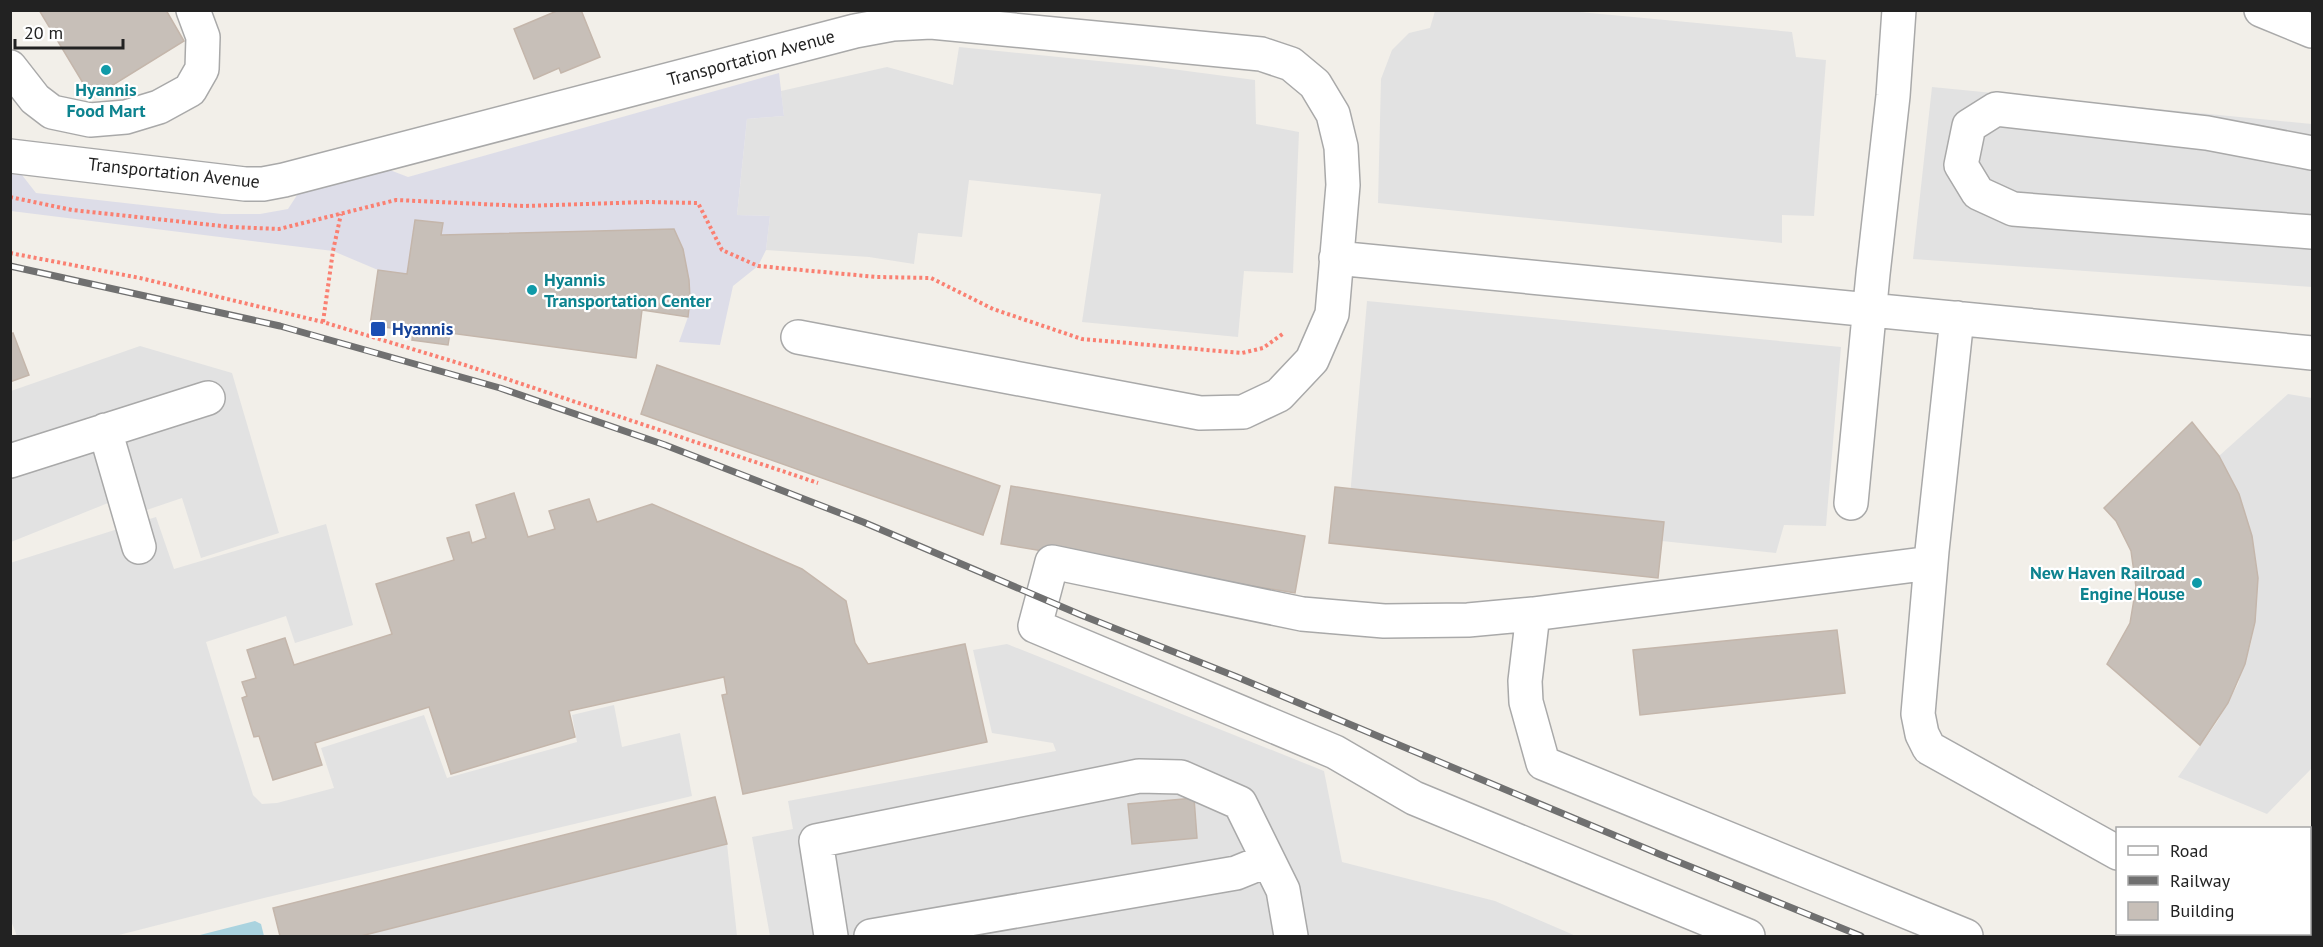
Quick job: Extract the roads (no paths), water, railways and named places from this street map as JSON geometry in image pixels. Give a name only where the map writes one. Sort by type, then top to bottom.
[{"type":"lane","points":[[10,67],[35,99],[52,112],[90,120],[126,117],[159,107],[190,90],[202,69],[203,37],[193,10]]},
{"type":"lane","points":[[1851,503],[1893,96],[1899,10]]},
{"type":"lane","points":[[2261,10],[2313,31]]},
{"type":"lane","name":"Transportation Avenue","points":[[10,156],[245,184],[263,184],[855,31],[888,24],[931,22],[1261,54],[1290,64],[1315,84],[1333,114],[1341,147],[1343,185],[1332,314],[1312,360],[1279,394],[1243,412],[1200,413],[798,337]]},
{"type":"lane","points":[[2313,153],[2207,133],[1996,109],[1969,126],[1961,165],[1978,193],[2013,209],[2313,232]]},
{"type":"lane","points":[[1336,258],[2313,353]]},
{"type":"lane","points":[[1957,318],[1931,563],[1918,714],[1922,734],[1929,748],[2116,852]]},
{"type":"lane","points":[[10,461],[208,398]]},
{"type":"lane","points":[[105,430],[139,547]]},
{"type":"lane","points":[[1748,936],[1414,798],[1335,752],[1035,626],[1052,562],[1302,614],[1396,621],[1468,620],[1533,614],[1931,563]]},
{"type":"lane","points":[[1533,614],[1526,702],[1543,763],[1966,936]]},
{"type":"lane","points":[[831,936],[816,841],[1139,776],[1181,777],[1240,803],[1283,890],[1291,936]]},
{"type":"lane","points":[[871,936],[1236,873],[1268,860]]},
{"type":"water","points":[[255,921],[261,924],[264,936],[196,936]]},
{"type":"railway","points":[[10,266],[280,326],[500,388],[665,445],[863,522],[1081,615],[1237,677],[1861,936]]},
{"type":"place","name":"Hyannis Food Mart","points":[[106,70]]},
{"type":"place","name":"Hyannis Transportation Center","points":[[532,290]]},
{"type":"place","name":"Hyannis","points":[[378,329]]},
{"type":"place","name":"New Haven Railroad Engine House","points":[[2197,583]]}]
